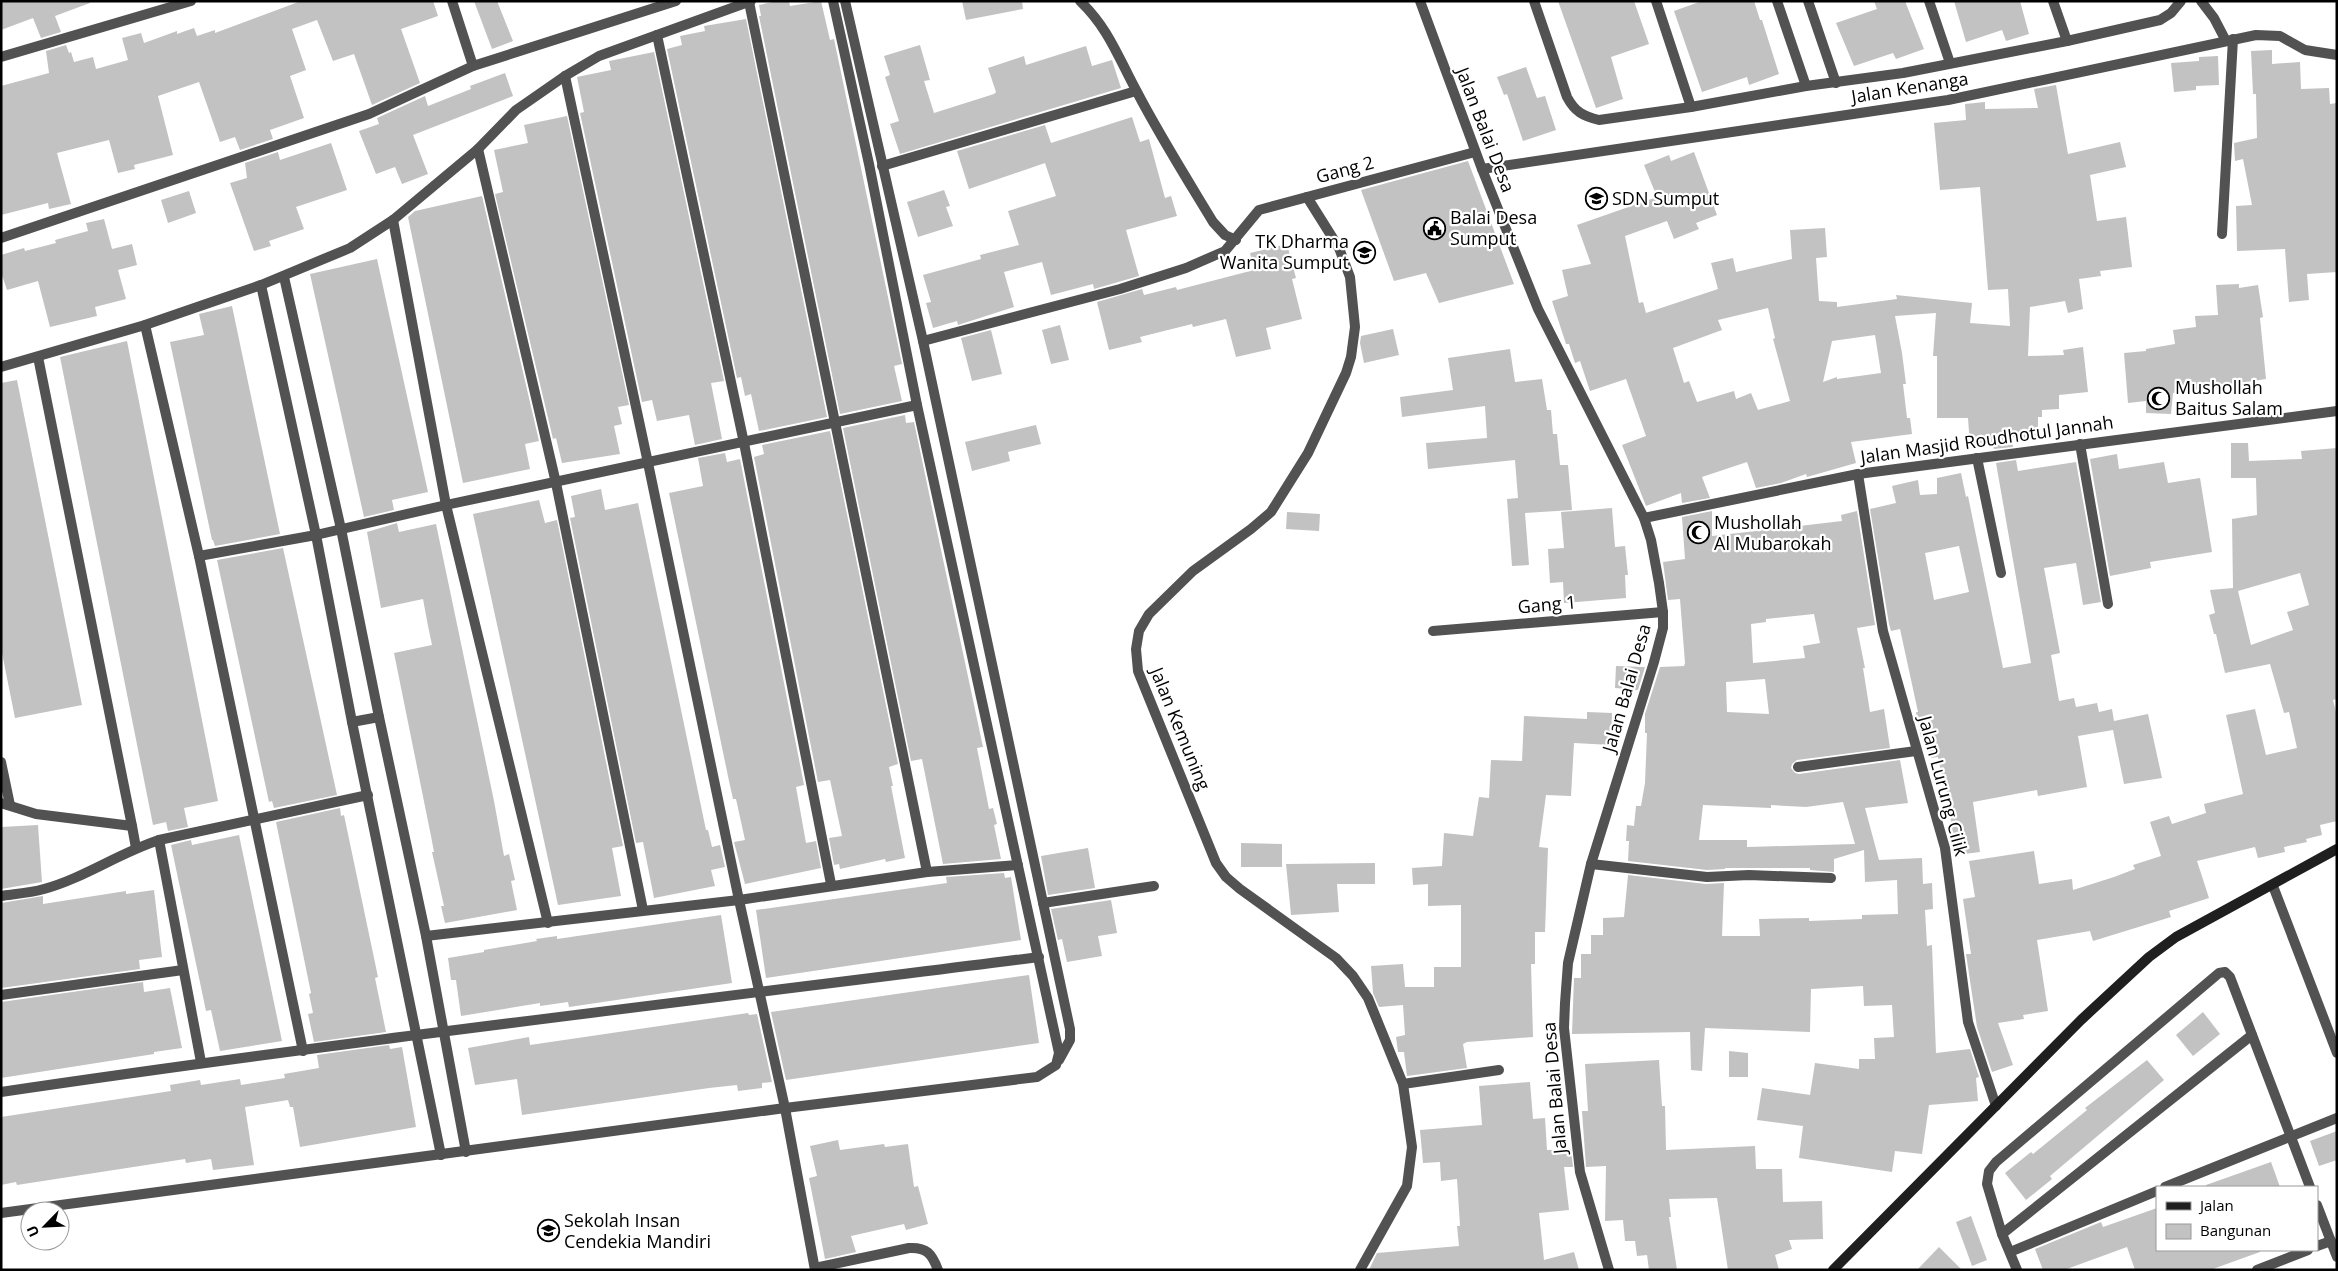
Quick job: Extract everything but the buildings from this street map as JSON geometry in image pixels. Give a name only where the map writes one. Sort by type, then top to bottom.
[{"type":"main road","points":[[1833,1270],[2081,1020],[2149,957],[2176,937],[2273,886],[2337,849]]},
{"type":"street","points":[[1,57],[160,6],[191,1]]},
{"type":"street","points":[[452,1],[473,66]]},
{"type":"street","points":[[715,1],[716,12]]},
{"type":"street","points":[[833,1],[869,164],[917,405],[1040,957],[1059,1053],[1056,1065]]},
{"type":"street","points":[[1,1213],[785,1108],[1037,1077],[1056,1065],[1070,1040],[1070,1029],[923,341],[845,1]]},
{"type":"street","points":[[1080,1],[1104,28],[1118,51],[1136,91],[1213,222],[1225,235],[1236,240]]},
{"type":"street","name":"Jalan Balai Desa","points":[[1420,1],[1475,152],[1538,309],[1644,518],[1651,540],[1663,612],[1663,628],[1654,662],[1591,864],[1568,963],[1564,1028],[1580,1172],[1609,1270]]},
{"type":"street","points":[[1534,1],[1567,97],[1574,110],[1584,117],[1599,120],[1691,107],[1806,86],[1903,73],[2067,41],[2160,20],[2171,13],[2181,1]]},
{"type":"street","points":[[1656,1],[1691,107]]},
{"type":"street","points":[[1777,1],[1806,86]]},
{"type":"street","points":[[1808,1],[1836,83]]},
{"type":"street","points":[[1929,1],[1950,63]]},
{"type":"street","points":[[2053,1],[2067,41]]},
{"type":"street","points":[[2201,1],[2230,40],[2222,234]]},
{"type":"street","points":[[1,238],[369,114],[473,66],[673,2]]},
{"type":"street","points":[[1,367],[145,325],[261,285],[350,248],[393,220],[478,149],[516,110],[565,76],[599,56],[716,12],[750,2],[927,872]]},
{"type":"street","name":"Jalan Kenanga","points":[[1482,170],[1948,100],[2256,35],[2274,34],[2305,50],[2337,55]]},
{"type":"street","points":[[657,35],[744,443],[831,884]]},
{"type":"street","points":[[565,76],[648,463],[738,900],[785,1108],[815,1269],[909,1248],[920,1248],[927,1250],[934,1259],[938,1270]]},
{"type":"street","points":[[882,166],[1136,91]]},
{"type":"street","points":[[478,149],[556,483],[643,910]]},
{"type":"street","name":"Gang 2","points":[[923,341],[1120,289],[1186,268],[1225,251],[1259,210],[1475,152]]},
{"type":"street","name":"Jalan Kemuning","points":[[1307,197],[1339,248],[1350,277],[1354,327],[1351,357],[1346,373],[1308,453],[1271,512],[1193,571],[1149,614],[1139,631],[1136,650],[1138,671],[1216,863],[1226,877],[1240,889],[1336,958],[1352,976],[1368,998],[1403,1084],[1412,1147],[1407,1186],[1360,1270]]},
{"type":"street","points":[[393,220],[446,505],[548,923]]},
{"type":"street","points":[[284,276],[342,529],[379,716],[426,936],[466,1152]]},
{"type":"street","points":[[261,285],[316,535],[352,722],[441,1155]]},
{"type":"street","points":[[145,325],[199,556],[303,1051]]},
{"type":"street","points":[[38,356],[136,848]]},
{"type":"street","points":[[199,556],[316,535],[446,505],[917,405]]},
{"type":"street","name":"Jalan Masjid Roudhotul Jannah","points":[[1644,518],[1858,474],[2337,410]]},
{"type":"street","points":[[2080,444],[2108,604]]},
{"type":"street","points":[[1977,458],[2000,573]]},
{"type":"street","name":"Jalan Lurung Cilik","points":[[1858,474],[1883,631],[1946,856],[1968,1022],[1996,1106]]},
{"type":"street","name":"Gang 1","points":[[1433,631],[1663,612]]},
{"type":"street","points":[[352,722],[379,716]]},
{"type":"street","points":[[1798,767],[1916,751]]},
{"type":"street","points":[[1,762],[6,804],[36,814],[132,826]]},
{"type":"street","points":[[1,896],[43,890],[74,878],[136,848],[159,840],[255,818],[368,796]]},
{"type":"street","points":[[159,840],[201,1062]]},
{"type":"street","points":[[1591,864],[1706,877],[1749,875],[1831,878]]},
{"type":"street","points":[[426,936],[738,900],[831,884],[927,872],[1018,865]]},
{"type":"street","points":[[1043,903],[1154,886]]},
{"type":"street","points":[[2273,886],[2337,1053]]},
{"type":"street","points":[[1,1092],[201,1062],[303,1051],[1040,957]]},
{"type":"street","points":[[1,995],[183,970]]},
{"type":"street","points":[[2017,1270],[2002,1234],[1987,1184],[1989,1171],[1996,1162],[2219,973],[2225,972],[2230,977],[2310,1186]]},
{"type":"street","points":[[2002,1234],[2252,1035]]},
{"type":"street","points":[[1403,1084],[1499,1070]]},
{"type":"street","points":[[2167,1186],[2290,1135],[2337,1118]]},
{"type":"street","points":[[2010,1252],[2156,1191]]},
{"type":"street","points":[[2318,1208],[2337,1257]]},
{"type":"street","points":[[2318,1246],[2331,1241]]},
{"type":"street","points":[[2257,1270],[2305,1251]]},
{"type":"place","name":"SDN Sumput","points":[[1596,199]]},
{"type":"place","name":"Balai Desa Sumput","points":[[1434,228]]},
{"type":"place","name":"TK Dharma Wanita Sumput","points":[[1365,252]]},
{"type":"place","name":"Mushollah Baitus Salam","points":[[2159,398]]},
{"type":"place","name":"Mushollah Al Mubarokah","points":[[1698,533]]},
{"type":"place","name":"Sekolah Insan Cendekia Mandiri","points":[[548,1231]]}]
